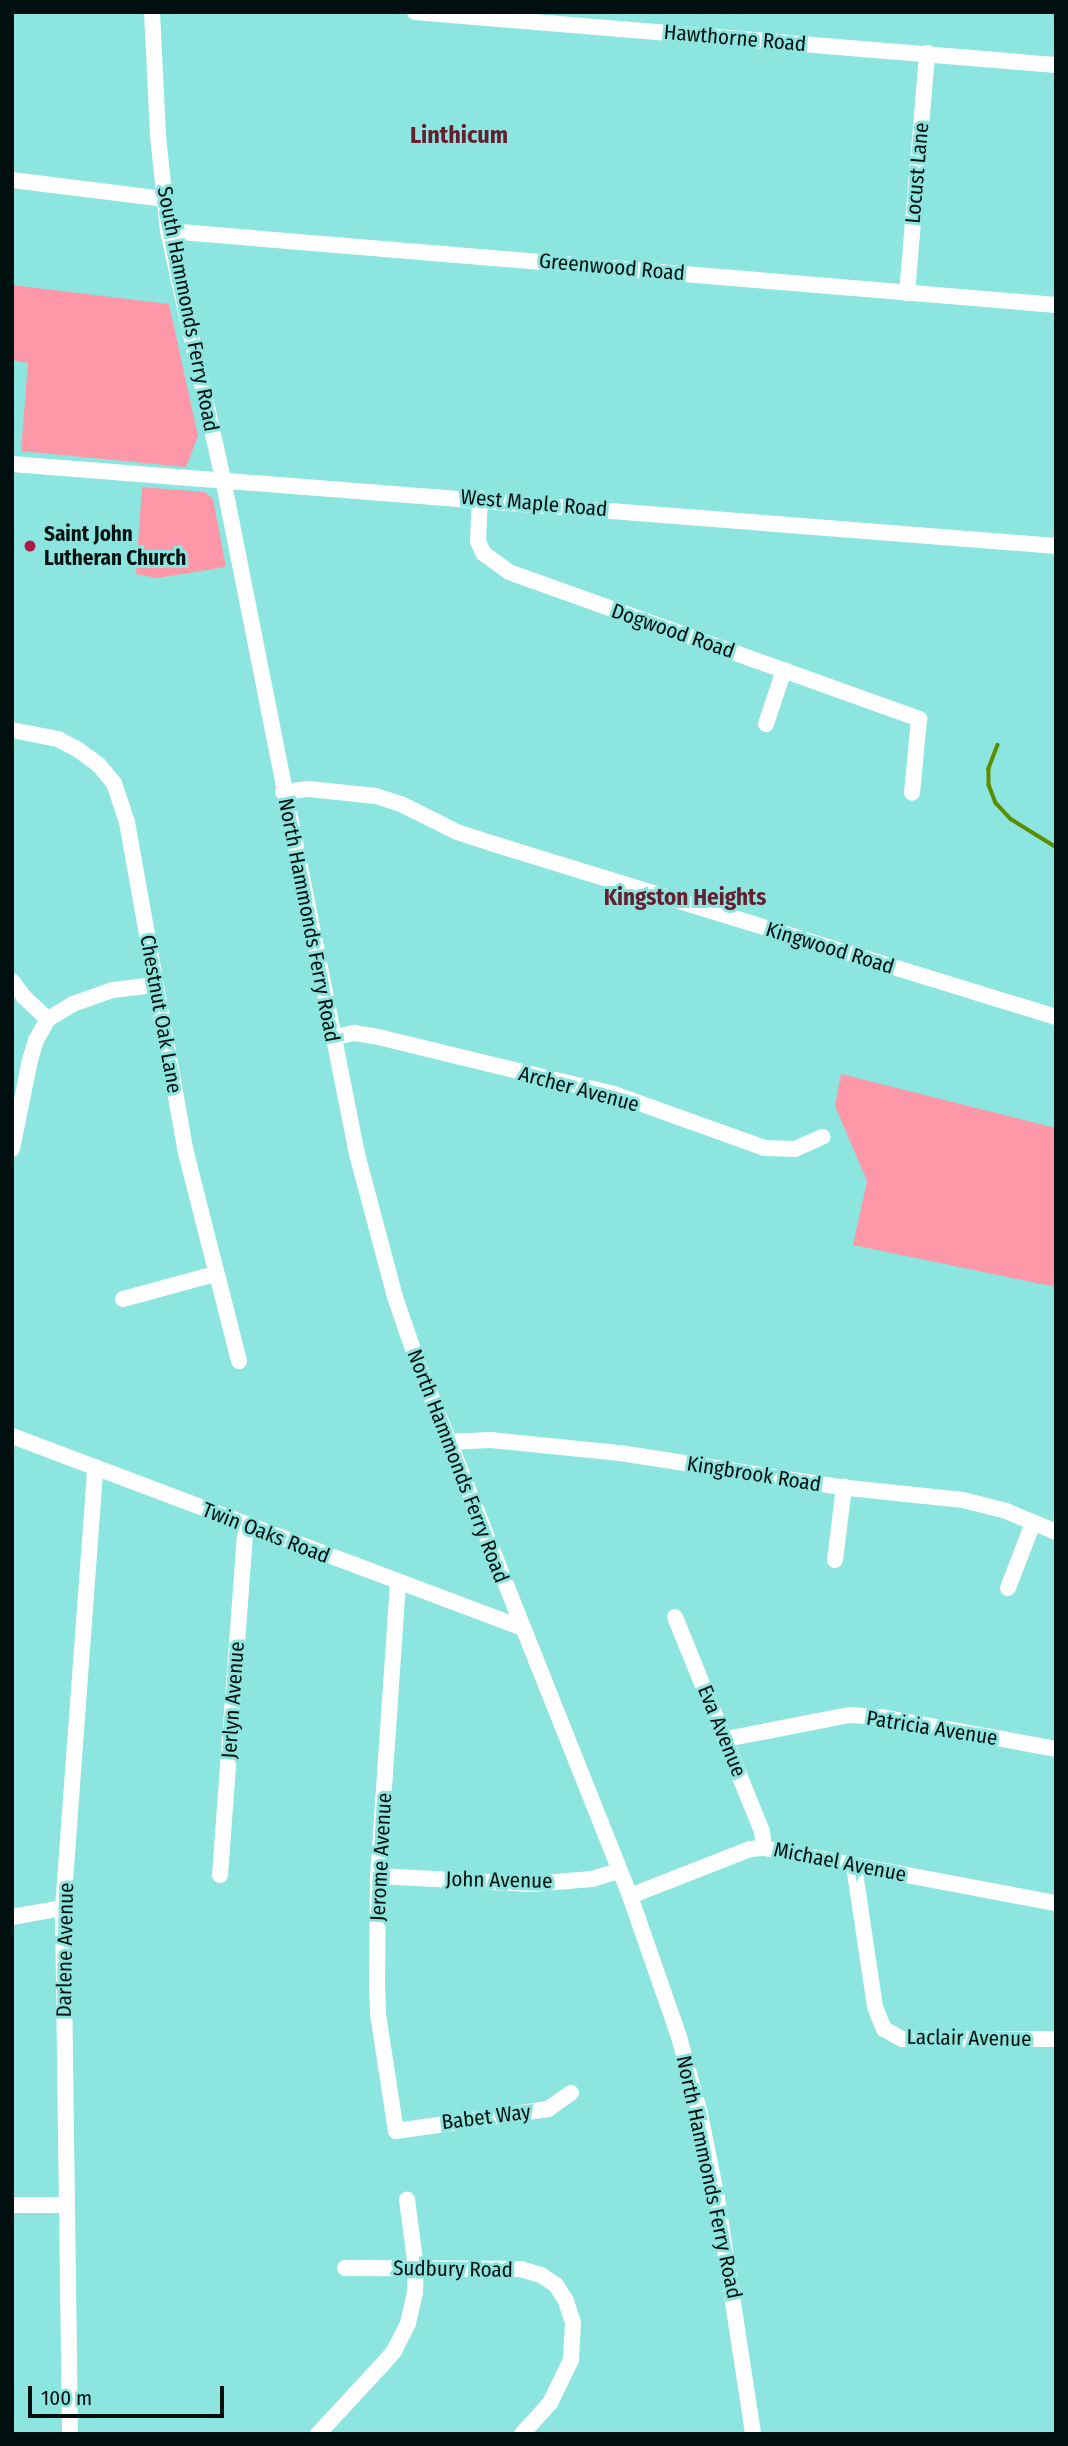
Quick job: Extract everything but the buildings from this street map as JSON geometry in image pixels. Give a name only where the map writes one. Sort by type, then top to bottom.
[{"type":"street","name":"South Hammonds Ferry Road","points":[[152,12],[168,231],[223,479]]},
{"type":"street","name":"Hawthorne Road","points":[[415,12],[1056,65]]},
{"type":"street","name":"Locust Lane","points":[[908,293],[928,53]]},
{"type":"street","points":[[12,180],[164,199]]},
{"type":"street","name":"Greenwood Road","points":[[168,231],[1056,305]]},
{"type":"street","name":"West Maple Road","points":[[12,464],[197,480],[223,479],[480,498],[1056,546]]},
{"type":"street","name":"North Hammonds Ferry Road","points":[[223,479],[332,1038],[357,1154],[395,1297],[447,1442],[629,1896],[679,2037],[700,2114],[736,2309],[753,2434]]},
{"type":"street","name":"Dogwood Road","points":[[480,498],[478,541],[483,553],[509,572],[919,719],[912,793]]},
{"type":"street","points":[[766,724],[784,670]]},
{"type":"street","name":"Chestnut Oak Lane","points":[[12,730],[58,739],[98,764],[114,783],[127,822],[185,1149],[239,1361]]},
{"type":"street","name":"Kingwood Road","points":[[283,792],[309,789],[376,796],[494,844],[1056,1017]]},
{"type":"street","points":[[12,981],[48,1019]]},
{"type":"street","points":[[12,1149],[30,1060],[36,1040],[48,1019],[73,1004],[102,993],[155,985]]},
{"type":"street","name":"Archer Avenue","points":[[332,1038],[355,1033],[374,1036],[614,1094],[765,1148],[795,1149],[821,1137]]},
{"type":"street","points":[[123,1299],[215,1274]]},
{"type":"street","name":"Twin Oaks Road","points":[[12,1436],[520,1627]]},
{"type":"street","name":"Kingbrook Road","points":[[447,1442],[491,1440],[620,1452],[844,1487],[987,1504],[1056,1532]]},
{"type":"street","name":"Darlene Avenue","points":[[70,2434],[63,1908],[95,1467]]},
{"type":"street","points":[[835,1560],[844,1487]]},
{"type":"street","points":[[1008,1588],[1033,1523]]},
{"type":"street","name":"Jerlyn Avenue","points":[[220,1875],[246,1525]]},
{"type":"street","name":"Jerome Avenue","points":[[396,2131],[378,2014],[378,1876],[398,1583]]},
{"type":"street","name":"Eva Avenue","points":[[675,1617],[762,1831],[764,1847]]},
{"type":"street","name":"Patricia Avenue","points":[[726,1739],[850,1715],[882,1717],[1056,1749]]},
{"type":"street","name":"Michael Avenue","points":[[629,1896],[750,1849],[764,1847],[1056,1903]]},
{"type":"street","name":"Laclair Avenue","points":[[854,1866],[875,2007],[884,2029],[902,2039],[1056,2039]]},
{"type":"street","name":"John Avenue","points":[[378,1876],[531,1884],[592,1879],[619,1871]]},
{"type":"street","points":[[12,1917],[63,1908]]},
{"type":"street","name":"Babet Way","points":[[396,2131],[548,2109],[571,2093]]},
{"type":"street","points":[[318,2434],[394,2351],[412,2311],[416,2268],[407,2200]]},
{"type":"street","points":[[12,2205],[65,2205]]},
{"type":"street","name":"Sudbury Road","points":[[345,2268],[520,2269],[541,2274],[556,2285],[566,2301],[573,2322],[571,2360],[550,2403],[522,2434]]},
{"type":"shaded area","points":[[12,285],[169,304],[198,436],[186,467],[21,451],[28,363],[12,360]]},
{"type":"shaded area","points":[[142,487],[205,492],[213,499],[226,567],[157,578],[136,574]]},
{"type":"shaded area","points":[[841,1074],[1056,1128],[1056,1287],[853,1245],[867,1181],[835,1106]]},
{"type":"waterway","points":[[998,745],[989,769],[989,785],[996,803],[1011,819],[1056,847]]},
{"type":"place","name":"Saint John Lutheran Church","points":[[30,546]]},
{"type":"district","name":"Linthicum","points":[[459,136]]},
{"type":"district","name":"Kingston Heights","points":[[685,897]]}]
